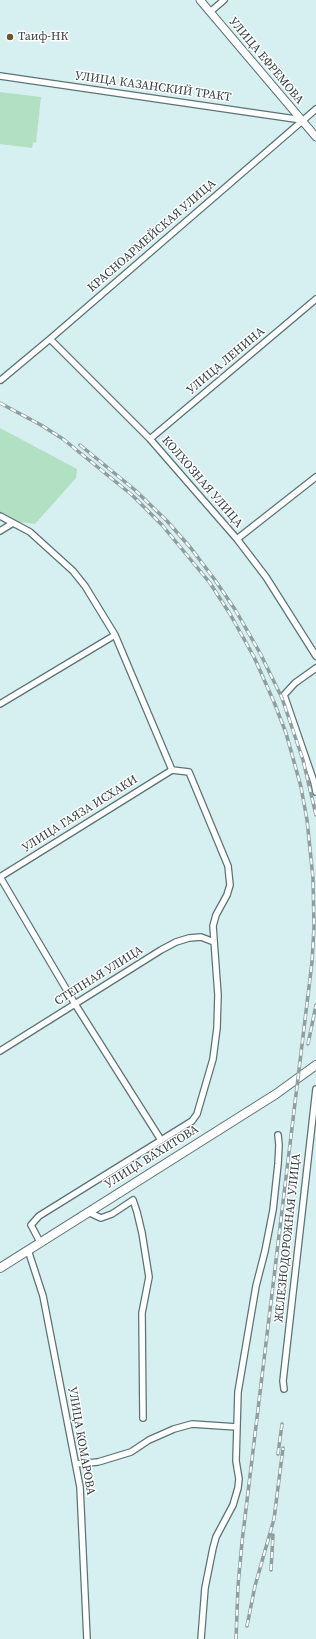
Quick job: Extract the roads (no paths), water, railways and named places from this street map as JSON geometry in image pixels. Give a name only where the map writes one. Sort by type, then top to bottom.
[{"type":"main road","name":"УЛИЦА ВАХИТОВА","points":[[0,1268],[276,1094],[316,1065]]},
{"type":"street","name":"УЛИЦА ЕФРЕМОВА","points":[[200,0],[316,137]]},
{"type":"street","points":[[210,12],[224,0]]},
{"type":"street","name":"УЛИЦА КАЗАНСКИЙ ТРАКТ","points":[[0,76],[302,120]]},
{"type":"street","name":"КРАСНОАРМЕЙСКАЯ УЛИЦА","points":[[1,380],[316,109]]},
{"type":"street","name":"УЛИЦА ЛЕНИНА","points":[[150,439],[316,299]]},
{"type":"street","name":"КОЛХОЗНАЯ УЛИЦА","points":[[50,339],[150,439],[238,539],[266,577],[316,656]]},
{"type":"street","points":[[238,539],[316,476]]},
{"type":"street","points":[[0,516],[30,532],[74,571],[115,634],[172,770],[189,772],[228,866],[230,885],[227,895],[216,915],[213,926],[218,995],[217,1028],[213,1059],[197,1114],[192,1121],[39,1216],[31,1225],[40,1242]]},
{"type":"street","points":[[0,531],[13,523]]},
{"type":"street","points":[[0,704],[115,634]]},
{"type":"street","points":[[316,668],[295,683],[284,695],[314,782],[316,792]]},
{"type":"street","name":"УЛИЦА ГАЯЗА ИСХАКИ","points":[[0,877],[172,770]]},
{"type":"street","points":[[0,877],[75,1004],[161,1140]]},
{"type":"street","name":"СТЕПНАЯ УЛИЦА","points":[[0,1051],[176,942],[189,938],[201,937],[214,942]]},
{"type":"street","name":"ЖЕЛЕЗНОДОРОЖНАЯ УЛИЦА","points":[[284,1389],[282,1382],[316,1089]]},
{"type":"street","points":[[201,1639],[205,1588],[213,1548],[216,1537],[234,1505],[238,1488],[239,1479],[236,1461],[238,1392],[256,1286],[273,1210],[278,1164],[278,1135]]},
{"type":"street","points":[[88,1212],[101,1218],[112,1214],[133,1200],[137,1212],[149,1277],[142,1313],[143,1418]]},
{"type":"street","name":"УЛИЦА КОМАРОВА","points":[[28,1250],[43,1296],[80,1487],[87,1639]]},
{"type":"street","points":[[76,1464],[98,1462],[131,1452],[149,1440],[174,1429],[192,1424],[237,1427]]},
{"type":"railway","points":[[0,403],[41,425],[63,439],[132,495],[162,525],[210,583],[230,614],[254,657],[286,733],[301,787],[307,820],[313,878],[314,927],[312,962],[242,1542],[238,1586],[236,1639]]},
{"type":"railway","points":[[80,445],[135,490],[167,521],[190,547],[236,611],[260,653],[282,698],[303,760],[316,815]]},
{"type":"railway","points":[[308,1044],[316,1005]]},
{"type":"railway","points":[[278,1454],[282,1424]]},
{"type":"railway","points":[[247,1626],[255,1586],[274,1519],[283,1448]]},
{"type":"railway","points":[[271,1570],[273,1535]]},
{"type":"place","name":"Таиф-НК","points":[[10,37]]}]
